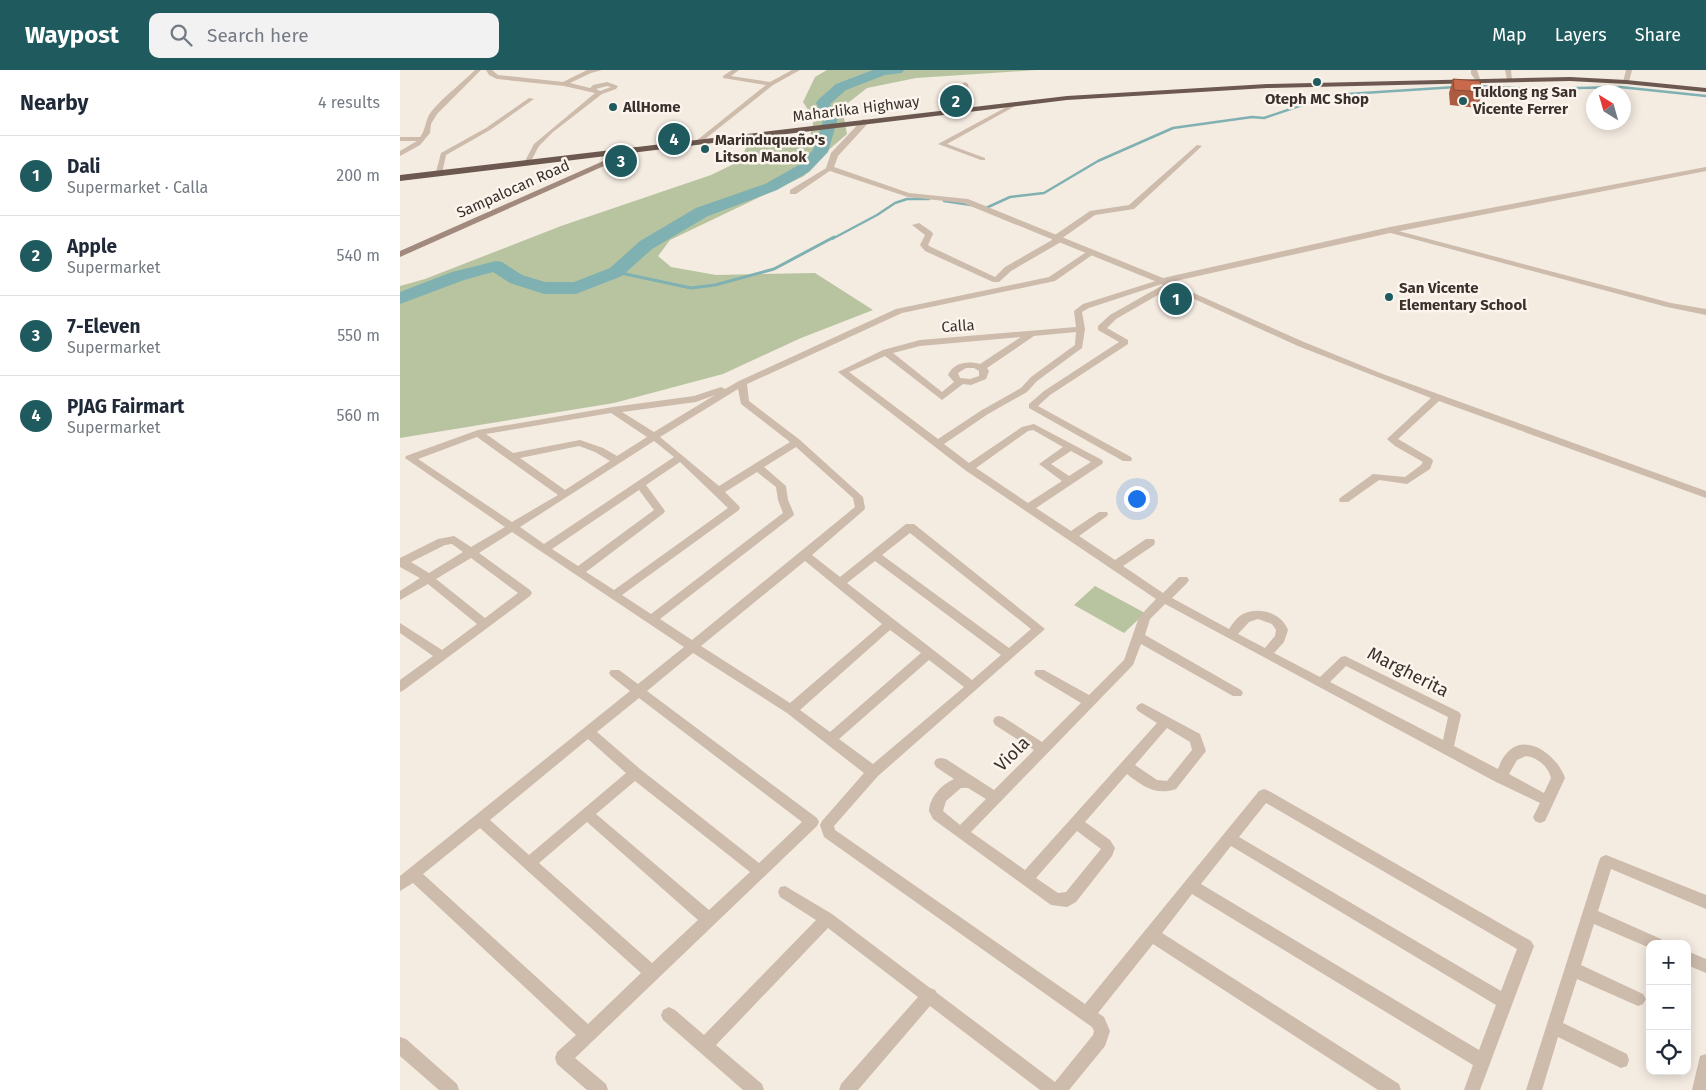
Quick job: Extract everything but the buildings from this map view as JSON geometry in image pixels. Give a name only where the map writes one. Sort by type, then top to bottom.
[{"type":"highway","name":"Maharlika Highway","points":[[400,178],[969,109],[1208,88],[1510,80],[1626,82],[1706,90]]},
{"type":"main road","name":"Sampalocan Road","points":[[400,254],[638,149]]},
{"type":"street","points":[[400,154],[418,144],[427,133],[428,124],[434,113],[478,70]]},
{"type":"street","points":[[489,70],[491,74],[498,77],[566,82],[588,71],[599,70]]},
{"type":"street","points":[[508,70],[593,88],[600,93]]},
{"type":"street","points":[[736,70],[725,77],[771,84]]},
{"type":"street","points":[[698,142],[771,84],[797,70]]},
{"type":"street","points":[[1474,70],[1474,74],[1479,81]]},
{"type":"street","points":[[1508,70],[1510,80]]},
{"type":"street","points":[[1626,82],[1629,70]]},
{"type":"street","points":[[527,163],[536,145],[541,140],[600,93],[611,91],[615,86],[606,84],[593,88]]},
{"type":"street","points":[[966,84],[969,109]]},
{"type":"street","points":[[438,174],[443,154],[488,128],[531,99]]},
{"type":"street","points":[[983,159],[942,144],[1016,104]]},
{"type":"street","points":[[793,192],[830,168],[834,156],[862,122]]},
{"type":"street","points":[[400,139],[422,139]]},
{"type":"street","points":[[916,225],[929,234],[924,245],[928,250],[996,280],[1008,269],[1057,239],[1093,213],[1131,207],[1199,146]]},
{"type":"street","points":[[830,168],[908,195],[965,201],[1166,283],[1301,344],[1438,397],[1706,495]]},
{"type":"street","points":[[937,444],[985,412],[1024,390],[1034,380],[1079,346],[1081,329],[1078,311],[1086,306],[1166,283],[1390,230],[1706,169]]},
{"type":"street","points":[[1390,230],[1670,305],[1706,312]]},
{"type":"street","points":[[400,464],[410,458],[478,433],[613,410],[696,399],[742,383],[899,311],[1052,279],[1091,253]]},
{"type":"street","points":[[1127,459],[1032,406],[1047,393],[1125,342],[1101,328],[1113,317],[1166,283]]},
{"type":"street","name":"Calla","points":[[843,372],[886,352],[920,343],[1081,329]]},
{"type":"street","points":[[982,368],[984,374],[980,379],[971,382],[961,381],[953,374],[956,369],[970,365],[982,368],[1031,334]]},
{"type":"street","points":[[886,352],[942,397],[961,381]]},
{"type":"street","points":[[843,372],[970,468],[1163,598],[1501,778],[1548,801]]},
{"type":"street","points":[[400,596],[514,527],[655,436],[742,383]]},
{"type":"street","points":[[400,885],[479,818],[639,691],[860,508],[858,497],[796,442],[744,402],[742,383]]},
{"type":"street","points":[[1344,500],[1377,476],[1407,481],[1426,467],[1428,461],[1392,439],[1438,397]]},
{"type":"street","points":[[613,410],[655,436],[735,508],[614,595]]},
{"type":"street","points":[[970,468],[1030,428],[1039,428],[1098,462],[1028,508]]},
{"type":"street","points":[[478,433],[565,495]]},
{"type":"street","points":[[718,491],[796,442]]},
{"type":"street","points":[[510,457],[580,443],[618,461]]},
{"type":"street","points":[[1069,482],[1044,464],[1070,447]]},
{"type":"street","points":[[545,548],[680,457]]},
{"type":"street","points":[[410,458],[578,572],[790,710],[872,772]]},
{"type":"street","points":[[651,620],[789,514],[783,500],[781,486],[757,467]]},
{"type":"street","points":[[578,572],[660,511],[640,484]]},
{"type":"street","points":[[1070,537],[1103,514]]},
{"type":"street","points":[[840,584],[910,527],[1039,629],[872,772],[827,825],[829,834],[1088,1013],[1098,1022],[1102,1031],[1099,1040],[1059,1090]]},
{"type":"street","points":[[400,687],[526,593],[458,542],[449,540],[401,562]]},
{"type":"street","points":[[1114,566],[1150,542]]},
{"type":"street","points":[[805,555],[890,624],[972,686]]},
{"type":"street","points":[[875,555],[1009,654]]},
{"type":"street","points":[[401,562],[428,578],[484,623]]},
{"type":"street","name":"Viola","points":[[961,833],[1129,662],[1145,616],[1183,580]]},
{"type":"street","points":[[1231,635],[1247,617],[1260,615],[1273,619],[1278,623],[1282,633],[1266,654]]},
{"type":"street","points":[[790,710],[890,624]]},
{"type":"street","points":[[400,626],[442,656]]},
{"type":"street","points":[[400,642],[411,635]]},
{"type":"street","points":[[1139,637],[1237,693]]},
{"type":"street","points":[[830,740],[929,653]]},
{"type":"street","name":"Margherita","points":[[1321,683],[1345,660],[1455,715],[1447,749]]},
{"type":"street","points":[[600,1090],[564,1058],[812,822],[616,673]]},
{"type":"street","points":[[1040,673],[1090,702]]},
{"type":"street","points":[[1127,767],[1158,788],[1171,786],[1199,751],[1195,738],[1142,708]]},
{"type":"street","points":[[999,721],[1043,749]]},
{"type":"street","points":[[1026,879],[1166,721]]},
{"type":"street","points":[[588,732],[635,773],[759,871]]},
{"type":"street","points":[[1501,778],[1513,755],[1526,752],[1541,755],[1554,765],[1558,778],[1540,817]]},
{"type":"street","points":[[941,763],[994,798]]},
{"type":"street","points":[[529,863],[635,773]]},
{"type":"street","points":[[971,784],[962,782],[954,784],[938,801],[937,814],[1056,900],[1067,900],[1071,897],[1107,852],[1108,848],[1105,844],[1076,823]]},
{"type":"street","points":[[1088,1013],[1264,795],[1526,946],[1472,1090]]},
{"type":"street","points":[[587,814],[709,920]]},
{"type":"street","points":[[479,818],[652,973]]},
{"type":"street","points":[[1229,838],[1506,1002]]},
{"type":"street","points":[[1535,1090],[1606,861],[1706,902]]},
{"type":"street","points":[[413,874],[588,1035]]},
{"type":"street","points":[[1191,886],[1482,1061]]},
{"type":"street","points":[[785,892],[827,919],[930,995],[1053,1090]]},
{"type":"street","points":[[1590,915],[1647,940]]},
{"type":"street","points":[[704,1046],[827,919]]},
{"type":"street","points":[[1151,934],[1393,1090]]},
{"type":"street","points":[[1691,960],[1706,966]]},
{"type":"street","points":[[1572,969],[1638,999]]},
{"type":"street","points":[[847,1090],[930,995]]},
{"type":"street","points":[[669,1015],[756,1090]]},
{"type":"street","points":[[1554,1027],[1621,1060]]},
{"type":"street","points":[[400,1045],[451,1090]]},
{"type":"street","points":[[1700,1090],[1706,1062]]},
{"type":"green space","points":[[827,70],[1037,70],[916,78],[867,88],[848,103],[844,118],[847,134],[825,153],[804,176],[670,240],[658,256],[671,267],[716,275],[815,273],[873,310],[801,338],[723,374],[614,403],[400,438],[400,286],[425,279],[561,226],[711,175],[738,162],[749,143],[810,136],[814,119],[803,102],[815,77]]},
{"type":"green space","points":[[1095,586],[1145,613],[1124,633],[1074,605]]},
{"type":"waterway","points":[[400,298],[458,276],[496,266],[516,279],[544,288],[576,288],[616,272],[646,245],[702,212],[771,187],[803,169],[820,152],[831,118],[823,103],[841,87],[883,71],[897,70]]},
{"type":"waterway","points":[[1476,86],[1537,89],[1620,87],[1706,96]]},
{"type":"waterway","points":[[986,208],[1010,197],[1044,193],[1098,161],[1173,128],[1252,117],[1264,118],[1332,95],[1456,87]]},
{"type":"waterway","points":[[832,239],[895,203],[907,199],[929,199]]},
{"type":"waterway","points":[[944,201],[971,205]]},
{"type":"waterway","points":[[616,272],[691,288],[715,285],[774,269],[834,237]]},
{"type":"place","name":"Oteph MC Shop","points":[[1317,82]]},
{"type":"place","name":"Apple","points":[[956,101]]},
{"type":"place","name":"Tuklong ng San Vicente Ferrer","points":[[1463,101]]},
{"type":"place","name":"AllHome","points":[[613,107]]},
{"type":"place","name":"PJAG Fairmart","points":[[674,139]]},
{"type":"place","name":"Marinduqueño's Litson Manok","points":[[705,149]]},
{"type":"place","name":"7-Eleven","points":[[621,161]]},
{"type":"place","name":"San Vicente Elementary School","points":[[1389,297]]},
{"type":"place","name":"Dali","points":[[1176,299]]}]
